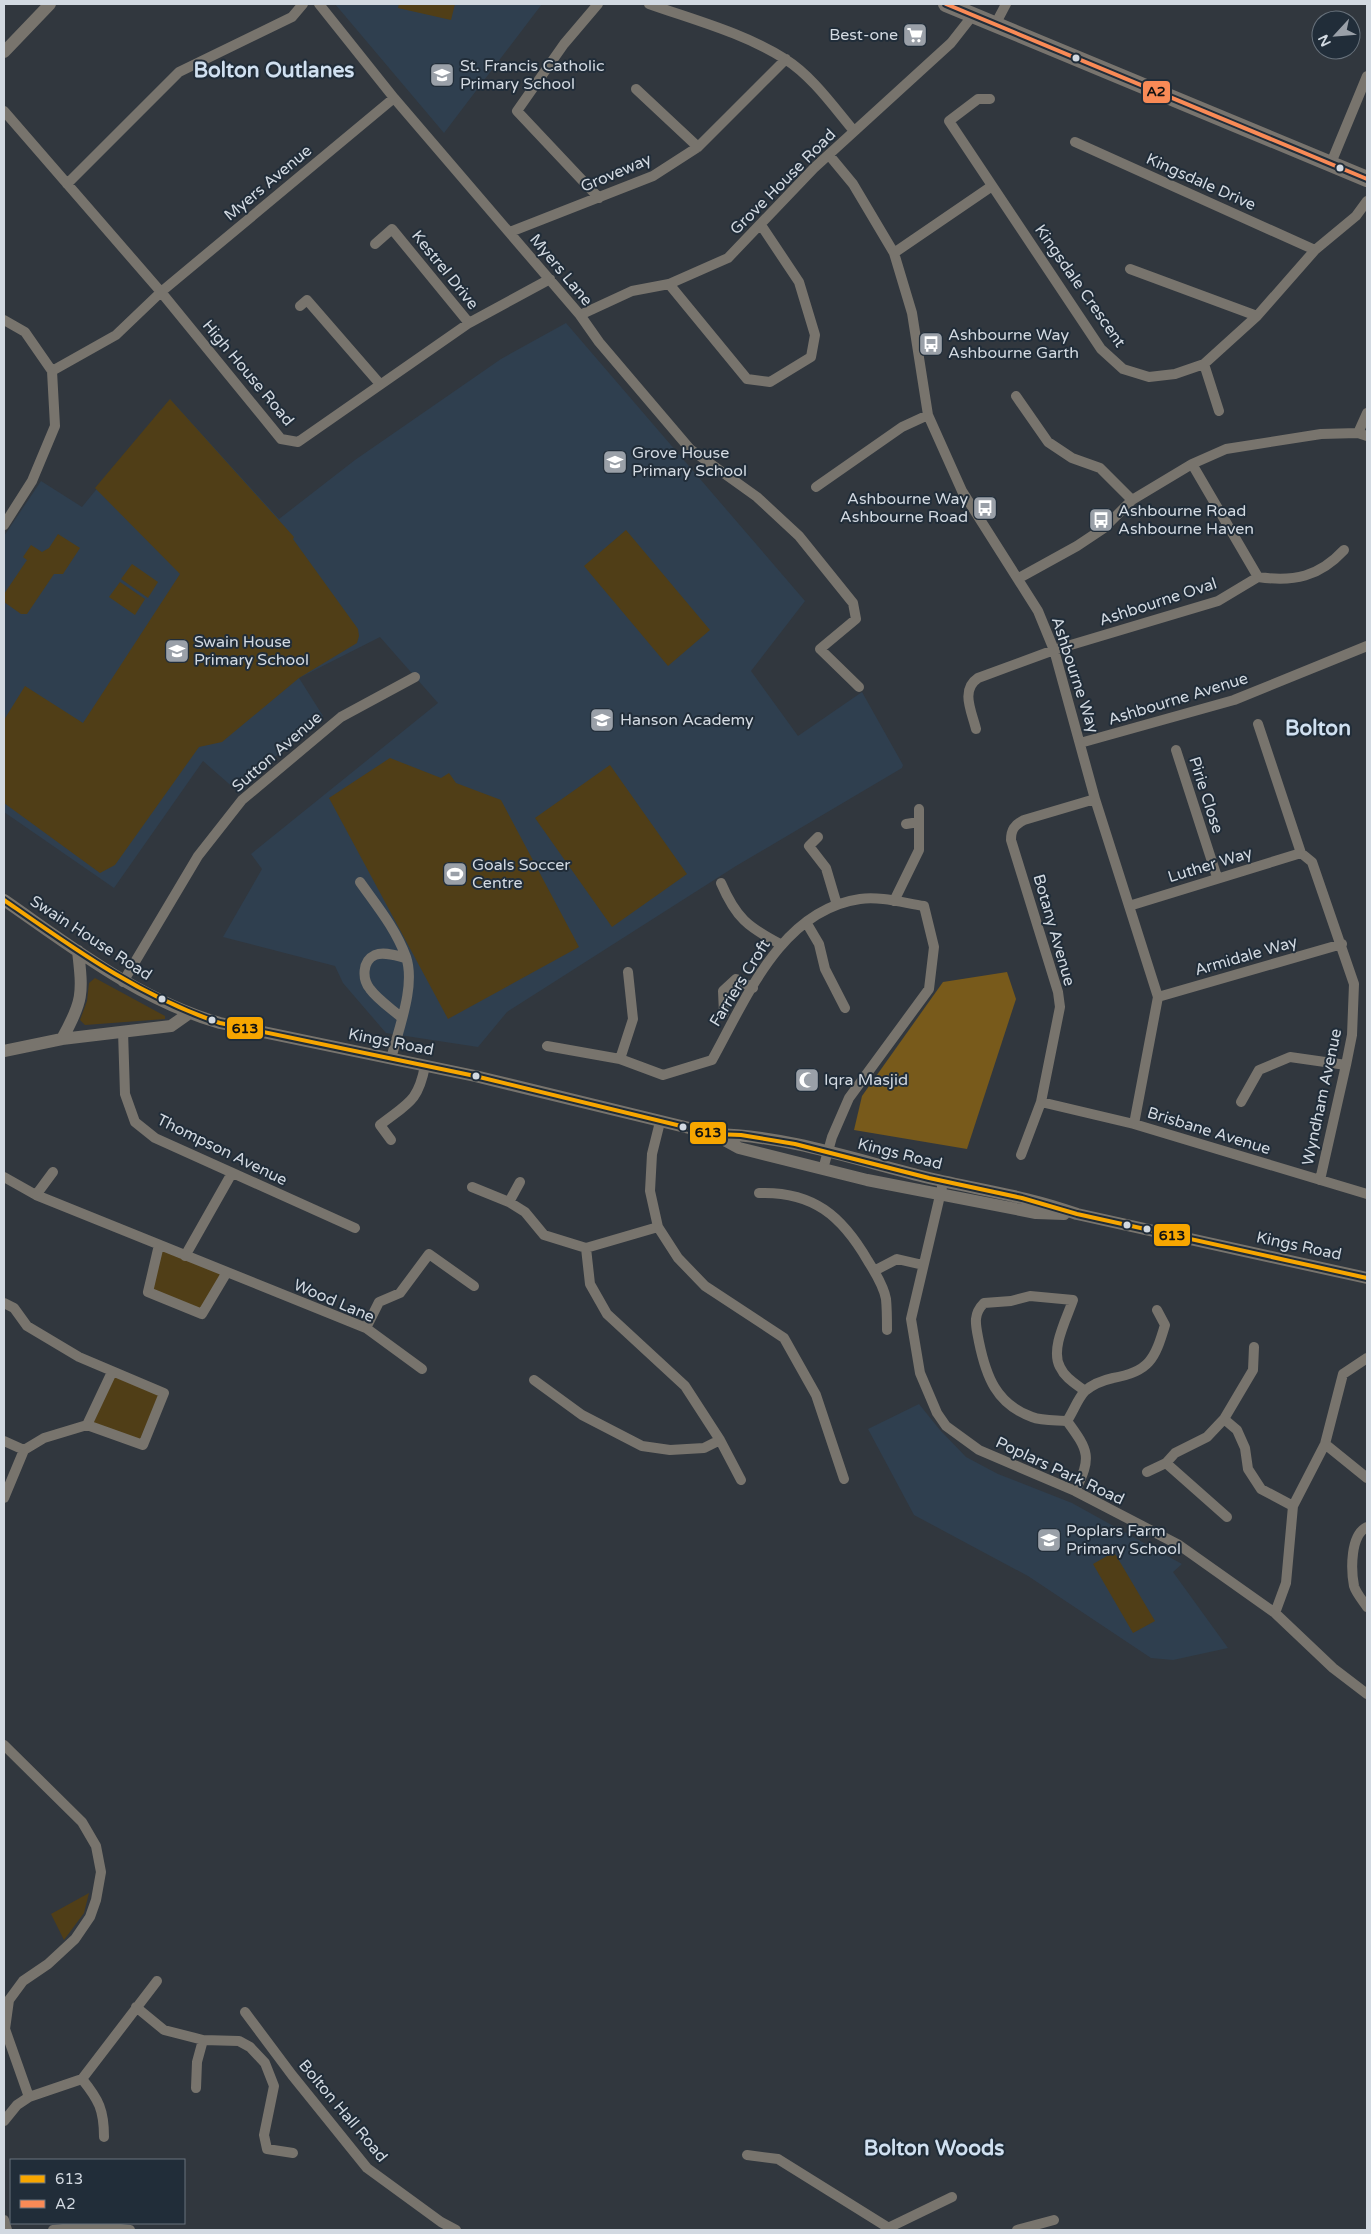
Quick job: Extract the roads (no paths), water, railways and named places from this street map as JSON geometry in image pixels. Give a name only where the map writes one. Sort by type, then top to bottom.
[{"type":"main road","points":[[946,4],[996,23],[1367,179]]},
{"type":"street","points":[[4,52],[50,4]]},
{"type":"street","points":[[66,184],[179,72],[292,17],[303,4]]},
{"type":"street","name":"Myers Lane","points":[[319,4],[394,98],[580,315],[599,342],[690,449],[757,497],[799,536],[852,603],[856,619],[820,649],[859,687]]},
{"type":"street","points":[[598,4],[564,44],[517,111],[599,198]]},
{"type":"street","points":[[649,4],[754,43],[786,59],[814,83],[854,131]]},
{"type":"street","points":[[996,23],[1006,4]]},
{"type":"street","name":"Grove House Road","points":[[580,315],[632,291],[668,284],[728,258],[814,168],[951,43],[973,15]]},
{"type":"street","name":"Groveway","points":[[510,232],[653,176],[698,147],[786,59]]},
{"type":"street","points":[[1331,163],[1367,76]]},
{"type":"street","points":[[636,89],[698,147]]},
{"type":"street","name":"Myers Avenue","points":[[52,371],[116,335],[161,292],[394,98]]},
{"type":"street","name":"Kingsdale Crescent","points":[[990,99],[978,100],[949,121],[1101,349],[1123,369],[1149,377],[1175,374],[1204,364],[1257,316],[1315,250],[1356,216],[1367,200]]},
{"type":"street","name":"High House Road","points":[[4,111],[161,292],[281,439],[298,442],[469,323],[550,280]]},
{"type":"street","name":"Kingsdale Drive","points":[[1074,142],[1315,250]]},
{"type":"street","name":"Ashbourne Way","points":[[829,155],[853,184],[894,253],[912,313],[928,415],[962,491],[1019,578],[1038,611],[1054,650],[1095,799],[1158,997],[1134,1124]]},
{"type":"street","points":[[894,253],[992,186]]},
{"type":"street","points":[[668,284],[747,379],[770,382],[811,357],[815,335],[799,282],[761,224]]},
{"type":"street","name":"Kestrel Drive","points":[[375,244],[392,230],[469,323]]},
{"type":"street","points":[[1130,269],[1257,316]]},
{"type":"street","points":[[300,306],[307,300],[380,384]]},
{"type":"street","points":[[4,320],[25,332],[52,371],[55,426],[32,481],[4,525]]},
{"type":"street","points":[[1204,364],[1219,411]]},
{"type":"street","points":[[1016,396],[1048,442],[1072,458],[1100,468],[1132,500]]},
{"type":"street","points":[[1019,578],[1098,532],[1132,500],[1192,464],[1226,449],[1322,434],[1363,434],[1367,412]]},
{"type":"street","points":[[816,488],[902,427],[928,415]]},
{"type":"street","points":[[1192,464],[1258,577],[1281,580],[1305,575],[1330,565],[1344,550]]},
{"type":"street","name":"Ashbourne Oval","points":[[976,729],[967,693],[972,682],[1054,650],[1218,601],[1258,577]]},
{"type":"street","name":"Ashbourne Avenue","points":[[1080,743],[1234,700],[1367,646]]},
{"type":"street","name":"Sutton Avenue","points":[[123,982],[198,856],[242,800],[341,717],[416,677]]},
{"type":"street","points":[[1258,724],[1300,853]]},
{"type":"street","name":"Pirie Close","points":[[1176,750],[1217,877]]},
{"type":"street","name":"Botany Avenue","points":[[1022,1155],[1041,1102],[1060,1007],[1058,992],[1011,840],[1011,834],[1015,826],[1024,820],[1095,799]]},
{"type":"street","points":[[894,901],[919,850],[919,810]]},
{"type":"street","points":[[906,824],[918,822]]},
{"type":"street","points":[[818,837],[809,846],[826,868],[837,905]]},
{"type":"street","name":"Luther Way","points":[[1129,906],[1217,877],[1300,853]]},
{"type":"street","name":"Wyndham Avenue","points":[[1300,853],[1312,862],[1342,944],[1354,984],[1352,1035],[1320,1180]]},
{"type":"street","points":[[360,882],[388,920],[406,958],[408,974],[402,1018],[391,1059]]},
{"type":"street","points":[[721,884],[732,908],[755,931],[780,944]]},
{"type":"street","name":"Farriers Croft","points":[[547,1046],[620,1059],[664,1075],[712,1060],[780,944],[806,922],[837,905],[860,899],[894,901],[924,906],[934,947],[929,989],[849,1098],[826,1152]]},
{"type":"street","name":"Swain House Road","points":[[4,900],[123,982],[188,1014]]},
{"type":"street","points":[[806,922],[820,944],[825,969],[845,1008]]},
{"type":"street","name":"Armidale Way","points":[[1158,997],[1342,944]]},
{"type":"street","points":[[62,1039],[78,1010],[82,987],[78,951]]},
{"type":"street","points":[[402,1018],[370,989],[364,976],[366,964],[375,955],[386,954],[406,958]]},
{"type":"street","points":[[620,1059],[633,1019],[628,972]]},
{"type":"street","points":[[724,1013],[723,991],[736,980],[753,988]]},
{"type":"street","points":[[4,1051],[62,1039],[171,1026],[188,1014]]},
{"type":"street","name":"Kings Road","points":[[188,1014],[271,1034],[425,1066],[714,1134],[744,1135],[826,1152],[943,1181],[1038,1200],[1077,1214],[1367,1278]]},
{"type":"street","name":"Thompson Avenue","points":[[123,1031],[125,1094],[135,1122],[155,1138],[355,1228]]},
{"type":"street","points":[[1241,1102],[1260,1070],[1290,1058],[1346,1066]]},
{"type":"street","points":[[391,1140],[380,1125],[417,1096],[421,1087],[425,1066]]},
{"type":"street","name":"Brisbane Avenue","points":[[1041,1102],[1134,1124],[1367,1194]]},
{"type":"street","points":[[660,1122],[652,1154],[650,1191],[658,1226],[678,1258],[705,1286],[784,1338],[816,1395],[844,1479]]},
{"type":"street","name":"Kings Road","points":[[714,1134],[739,1148],[940,1196],[1036,1213],[1077,1214]]},
{"type":"street","points":[[823,1169],[826,1152]]},
{"type":"street","points":[[36,1195],[53,1172]]},
{"type":"street","points":[[184,1256],[232,1173]]},
{"type":"street","name":"Wood Lane","points":[[4,1177],[36,1195],[366,1328],[422,1369]]},
{"type":"street","name":"Poplars Park Road","points":[[943,1181],[911,1319],[920,1373],[937,1413],[946,1426],[978,1450],[1075,1491],[1179,1545],[1275,1613],[1333,1668],[1367,1694]]},
{"type":"street","points":[[509,1202],[520,1182]]},
{"type":"street","points":[[472,1187],[509,1202],[525,1212],[544,1234],[586,1248],[658,1226]]},
{"type":"street","points":[[758,1193],[783,1192],[809,1200],[839,1220],[860,1247],[874,1271],[886,1298],[887,1330]]},
{"type":"street","points":[[159,1245],[148,1292],[202,1314],[227,1272]]},
{"type":"street","points":[[586,1248],[590,1284],[607,1314],[685,1386],[720,1440],[741,1480]]},
{"type":"street","points":[[366,1328],[379,1302],[400,1292],[429,1254],[474,1286]]},
{"type":"street","points":[[874,1271],[897,1259],[923,1265]]},
{"type":"street","points":[[1075,1491],[1086,1468],[1086,1455],[1083,1443],[1067,1421],[1033,1418],[1008,1403],[998,1393],[984,1369],[974,1320],[977,1310],[984,1303],[1012,1301],[1030,1296],[1073,1300],[1058,1344],[1057,1360],[1066,1376],[1085,1391]]},
{"type":"street","points":[[4,1302],[14,1308],[27,1326],[79,1357],[164,1392],[143,1445],[88,1425],[44,1438],[24,1450],[4,1498]]},
{"type":"street","points":[[1067,1421],[1085,1391],[1102,1380],[1132,1375],[1149,1364],[1159,1347],[1168,1322],[1157,1310]]},
{"type":"street","points":[[1148,1472],[1166,1463],[1175,1453],[1207,1437],[1224,1419],[1252,1370],[1254,1347]]},
{"type":"street","points":[[1275,1613],[1286,1583],[1293,1506],[1325,1444],[1343,1374],[1367,1358]]},
{"type":"street","points":[[88,1425],[112,1372]]},
{"type":"street","points":[[534,1380],[582,1415],[642,1446],[670,1450],[704,1448],[720,1440]]},
{"type":"street","points":[[1224,1419],[1237,1430],[1245,1448],[1248,1469],[1260,1489],[1293,1506]]},
{"type":"street","points":[[4,1441],[24,1450]]},
{"type":"street","points":[[1325,1444],[1367,1478]]},
{"type":"street","points":[[1166,1463],[1227,1517]]},
{"type":"street","points":[[1367,1527],[1362,1530],[1354,1542],[1354,1588],[1367,1607]]},
{"type":"street","points":[[4,1745],[82,1822],[96,1846],[101,1872],[96,1900],[90,1917],[75,1939],[48,1964],[22,1981],[9,2000],[5,2030],[29,2097]]},
{"type":"street","points":[[4,2121],[16,2105],[29,2097],[82,2079],[157,1981]]},
{"type":"street","points":[[136,2007],[164,2030],[203,2040],[238,2041],[250,2048],[265,2064],[274,2086],[264,2136],[267,2149],[293,2152]]},
{"type":"street","name":"Bolton Hall Road","points":[[245,2012],[292,2075],[367,2168],[441,2222],[456,2230]]},
{"type":"street","points":[[196,2088],[197,2062],[203,2040]]},
{"type":"street","points":[[82,2079],[97,2098],[104,2118],[104,2138]]},
{"type":"street","points":[[747,2155],[778,2159],[890,2229],[952,2196]]},
{"type":"street","points":[[4,2220],[7,2230]]},
{"type":"street","points":[[1017,2230],[1054,2220]]},
{"type":"street","points":[[53,2230],[93,2228],[130,2230]]},
{"type":"place","name":"Best-one","points":[[915,35]]},
{"type":"place","name":"St. Francis Catholic Primary School","points":[[442,75]]},
{"type":"place","name":"Ashbourne Way Ashbourne Garth","points":[[931,344]]},
{"type":"place","name":"Grove House Primary School","points":[[615,462]]},
{"type":"place","name":"Ashbourne Way Ashbourne Road","points":[[985,508]]},
{"type":"place","name":"Ashbourne Road Ashbourne Haven","points":[[1101,520]]},
{"type":"place","name":"Swain House Primary School","points":[[177,651]]},
{"type":"place","name":"Hanson Academy","points":[[602,720]]},
{"type":"place","name":"Goals Soccer Centre","points":[[455,874]]},
{"type":"place","name":"Iqra Masjid","points":[[807,1080]]},
{"type":"place","name":"Poplars Farm Primary School","points":[[1049,1540]]},
{"type":"district","name":"Bolton Outlanes","points":[[274,70]]},
{"type":"district","name":"Bolton","points":[[1318,728]]},
{"type":"district","name":"Bolton Woods","points":[[934,2148]]}]
